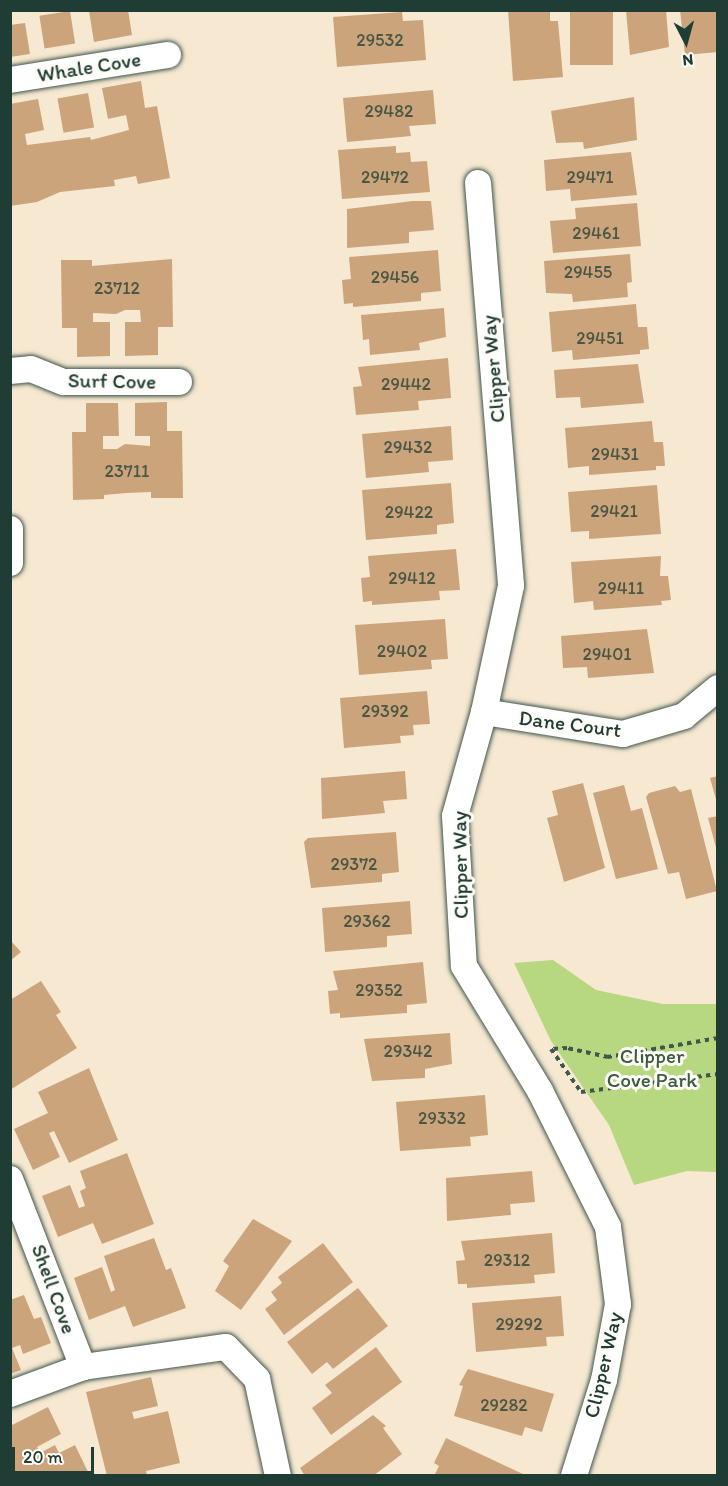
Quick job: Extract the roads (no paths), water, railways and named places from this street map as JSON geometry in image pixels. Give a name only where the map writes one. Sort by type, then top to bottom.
[{"type":"street","name":"Whale Cove","points":[[10,80],[168,55]]},
{"type":"street","name":"Clipper Way","points":[[478,183],[511,586],[484,712],[455,816],[464,966],[540,1091],[608,1227],[618,1304],[604,1380],[574,1476]]},
{"type":"street","name":"Surf Cove","points":[[10,372],[31,369],[64,382],[179,382]]},
{"type":"street","points":[[10,529],[10,563]]},
{"type":"street","name":"Dane Court","points":[[484,712],[623,734],[684,716],[717,688]]},
{"type":"street","name":"Shell Cove","points":[[10,1179],[82,1367]]},
{"type":"street","points":[[10,1394],[82,1367],[201,1348],[226,1347],[257,1379],[278,1476]]},
{"type":"park label","name":"Clipper Cove Park","points":[[652,1068]]}]
